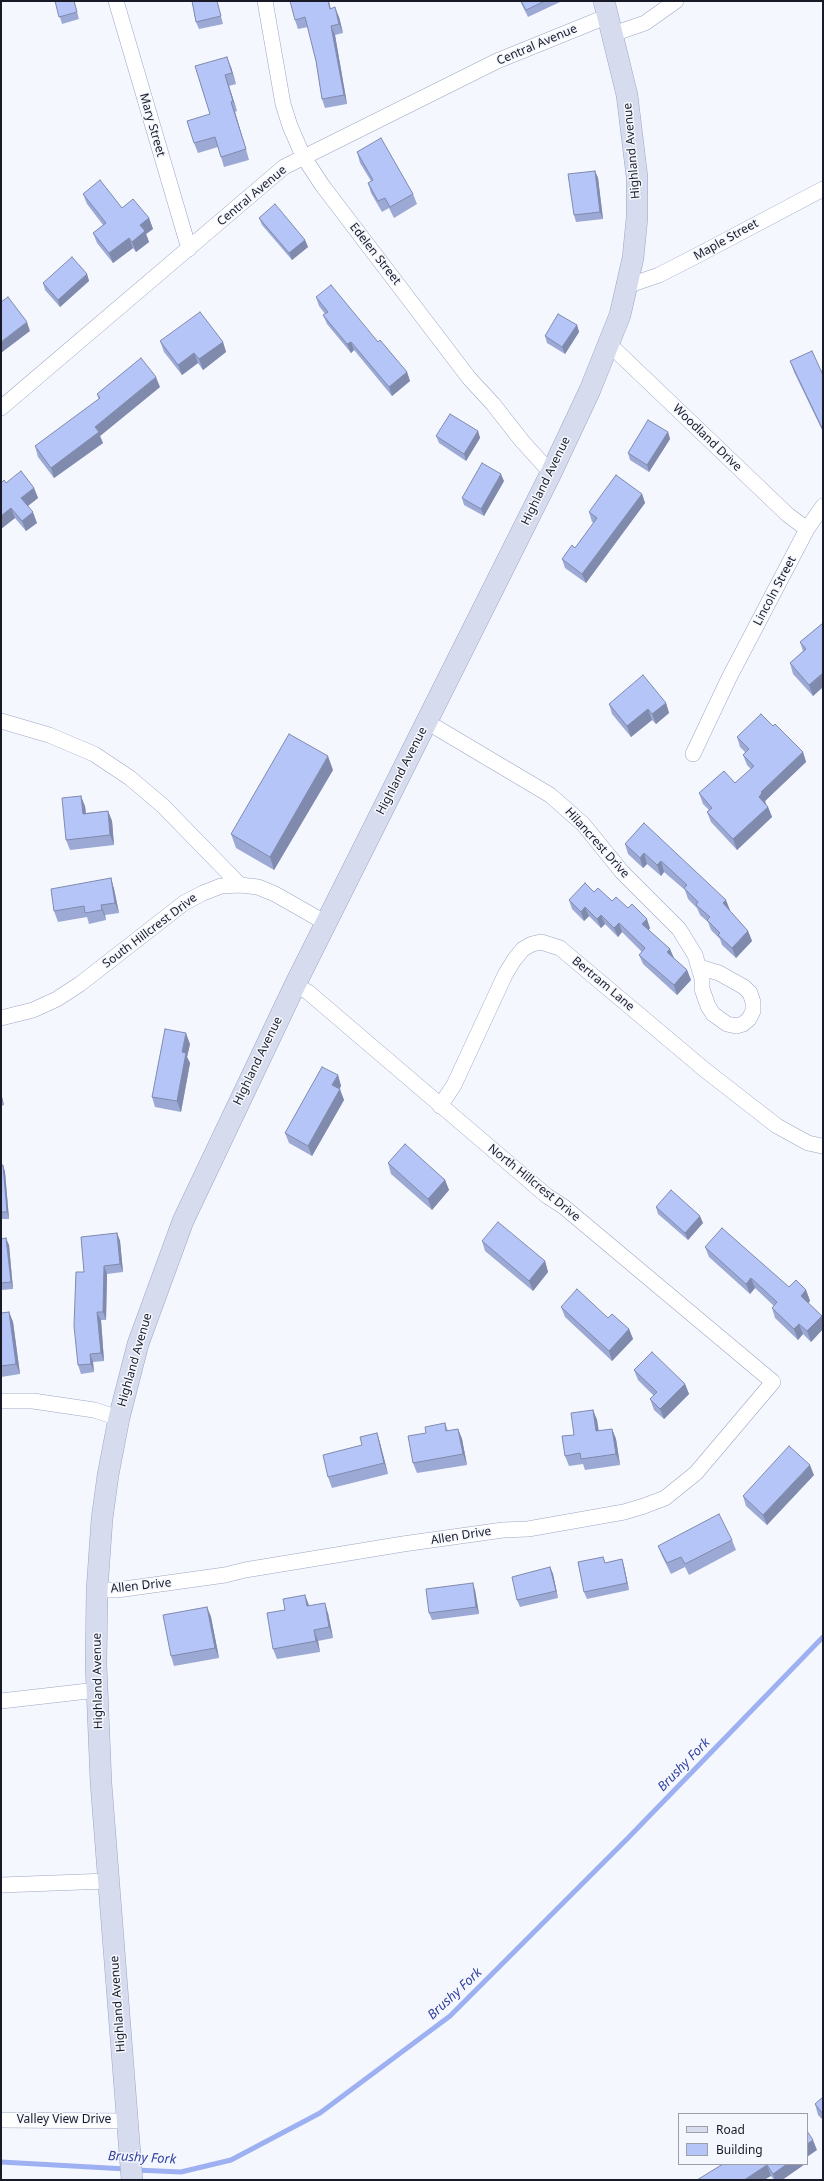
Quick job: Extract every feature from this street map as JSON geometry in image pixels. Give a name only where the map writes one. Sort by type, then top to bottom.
[{"type":"main road","name":"Highland Avenue","points":[[132,2180],[126,2121],[108,1881],[97,1690],[97,1590],[103,1512],[119,1418],[142,1330],[183,1221],[295,985],[550,473],[590,390],[610,344],[627,286],[633,258],[637,218],[637,177],[627,95],[608,17]]},
{"type":"street","name":"Mary Street","points":[[116,1],[189,249]]},
{"type":"street","name":"Edelen Street","points":[[265,1],[283,104],[290,126],[303,156],[322,185],[468,378],[493,404],[522,441],[550,473]]},
{"type":"street","name":"Central Avenue","points":[[1,408],[189,249],[270,177],[303,156],[497,61],[608,17],[645,23],[676,1]]},
{"type":"street","name":"Maple Street","points":[[627,286],[659,275],[823,189]]},
{"type":"street","name":"Woodland Drive","points":[[610,344],[788,515],[807,529]]},
{"type":"street","name":"Lincoln Street","points":[[693,754],[729,678],[807,529],[823,506]]},
{"type":"street","points":[[1,721],[49,735],[94,754],[130,778],[163,806],[240,885]]},
{"type":"street","name":"Hilancrest Drive","points":[[427,722],[562,804],[582,824],[622,872],[669,917],[688,942],[699,967]]},
{"type":"street","name":"South Hillcrest Drive","points":[[1,1018],[33,1010],[57,999],[80,984],[178,908],[203,892],[221,886],[240,885],[258,888],[275,894],[326,923]]},
{"type":"street","name":"Bertram Lane","points":[[440,1106],[454,1085],[505,975],[514,960],[523,949],[541,942],[560,948],[705,1070],[777,1126],[808,1143],[822,1146]]},
{"type":"street","name":"North Hillcrest Drive","points":[[295,985],[308,992],[440,1106],[773,1382]]},
{"type":"street","name":"Allen Drive","points":[[97,1590],[117,1590],[225,1575],[245,1570],[403,1544],[503,1530],[528,1529],[624,1512],[644,1506],[665,1498],[696,1473],[773,1382]]},
{"type":"street","points":[[1,1401],[33,1401],[94,1410],[119,1418]]},
{"type":"street","points":[[1,1701],[97,1690]]},
{"type":"street","points":[[1,1885],[108,1881]]},
{"type":"street","name":"Valley View Drive","points":[[1,2120],[126,2121]]},
{"type":"building","points":[[55,1],[74,1],[77,12],[59,17]]},
{"type":"building","points":[[192,1],[217,1],[221,16],[196,22]]},
{"type":"building","points":[[290,1],[328,1],[330,9],[335,7],[339,24],[331,26],[344,95],[322,99],[316,61],[305,17],[295,20]]},
{"type":"building","points":[[521,1],[545,1],[526,10]]},
{"type":"building","points":[[227,57],[232,73],[225,75],[233,101],[231,102],[246,149],[221,157],[215,137],[194,143],[187,121],[210,114],[195,66]]},
{"type":"building","points":[[381,138],[413,194],[390,207],[385,198],[378,201],[368,183],[373,180],[357,152]]},
{"type":"building","points":[[595,171],[600,212],[574,215],[568,174]]},
{"type":"building","points":[[100,180],[122,208],[133,199],[149,218],[140,225],[145,231],[132,242],[129,238],[109,253],[93,233],[106,223],[83,194]]},
{"type":"building","points":[[275,204],[305,240],[289,253],[259,218]]},
{"type":"building","points":[[72,257],[87,274],[58,300],[43,283]]},
{"type":"building","points":[[331,285],[378,342],[380,340],[407,372],[389,387],[351,342],[347,344],[323,315],[328,312],[316,297]]},
{"type":"building","points":[[8,297],[27,322],[1,342],[1,302]]},
{"type":"building","points":[[200,312],[223,342],[199,359],[194,353],[178,365],[160,341]]},
{"type":"building","points":[[558,314],[577,325],[562,347],[545,336]]},
{"type":"building","points":[[812,351],[823,375],[823,430],[790,361]]},
{"type":"building","points":[[141,358],[156,377],[95,427],[99,432],[51,468],[35,446],[100,398],[97,394]]},
{"type":"building","points":[[450,414],[478,431],[464,454],[436,436]]},
{"type":"building","points":[[648,420],[668,432],[647,465],[628,453]]},
{"type":"building","points":[[482,463],[501,474],[481,509],[462,498]]},
{"type":"building","points":[[21,471],[34,488],[21,498],[33,512],[22,521],[11,508],[1,516],[1,483],[4,480],[6,483]]},
{"type":"building","points":[[616,475],[642,494],[582,574],[562,559],[572,545],[575,548],[597,518],[589,512]]},
{"type":"building","points":[[823,623],[823,673],[809,685],[790,663],[806,649],[800,642]]},
{"type":"building","points":[[643,675],[666,703],[652,714],[648,709],[627,726],[609,704]]},
{"type":"building","points":[[761,714],[773,726],[775,724],[803,752],[761,792],[762,793],[759,797],[768,807],[733,839],[707,812],[712,808],[699,793],[724,771],[735,783],[754,766],[743,755],[749,749],[737,737]]},
{"type":"building","points":[[289,734],[328,756],[270,857],[231,834]]},
{"type":"building","points":[[81,796],[83,814],[108,811],[110,835],[66,840],[62,798]]},
{"type":"building","points":[[644,823],[726,900],[723,903],[748,931],[732,948],[718,935],[720,933],[707,920],[710,917],[696,905],[698,902],[684,888],[687,885],[661,861],[657,865],[644,853],[640,858],[625,844]]},
{"type":"building","points":[[111,878],[115,903],[101,905],[102,910],[85,913],[84,906],[54,911],[51,889]]},
{"type":"building","points":[[585,883],[594,892],[598,888],[612,901],[616,897],[628,908],[632,904],[647,919],[642,924],[670,949],[667,952],[687,970],[674,985],[639,955],[645,948],[619,923],[614,928],[601,915],[597,919],[585,907],[581,912],[569,900]]},
{"type":"building","points":[[165,1029],[186,1033],[182,1052],[186,1053],[177,1101],[152,1097]]},
{"type":"building","points":[[322,1067],[338,1075],[332,1085],[340,1089],[308,1146],[285,1133]]},
{"type":"building","points":[[405,1144],[445,1180],[428,1199],[388,1163]]},
{"type":"building","points":[[1,1165],[3,1165],[7,1212],[1,1212]]},
{"type":"building","points":[[671,1190],[700,1216],[685,1233],[656,1207]]},
{"type":"building","points":[[498,1222],[545,1261],[529,1281],[482,1241]]},
{"type":"building","points":[[722,1228],[789,1287],[796,1280],[806,1290],[801,1296],[822,1316],[807,1331],[799,1324],[794,1329],[772,1308],[777,1302],[751,1278],[746,1284],[705,1247]]},
{"type":"building","points":[[117,1233],[120,1264],[104,1266],[103,1312],[97,1312],[101,1353],[90,1354],[91,1364],[78,1365],[74,1326],[76,1272],[84,1272],[81,1237]]},
{"type":"building","points":[[6,1238],[11,1282],[1,1283],[1,1239]]},
{"type":"building","points":[[577,1289],[608,1318],[612,1314],[629,1329],[609,1351],[561,1307]]},
{"type":"building","points":[[9,1312],[16,1364],[1,1366],[1,1313]]},
{"type":"building","points":[[652,1352],[685,1384],[660,1409],[650,1399],[657,1392],[634,1370]]},
{"type":"building","points":[[593,1410],[596,1431],[612,1429],[616,1454],[581,1459],[580,1453],[565,1456],[562,1436],[574,1435],[571,1413]]},
{"type":"building","points":[[445,1423],[446,1431],[458,1429],[463,1454],[413,1463],[408,1436],[426,1433],[425,1427]]},
{"type":"building","points":[[377,1433],[384,1463],[328,1477],[323,1455],[362,1445],[360,1437]]},
{"type":"building","points":[[789,1446],[810,1465],[763,1515],[743,1496]]},
{"type":"building","points":[[719,1514],[732,1540],[685,1564],[681,1557],[667,1563],[658,1546]]},
{"type":"building","points":[[603,1557],[605,1563],[622,1559],[627,1583],[584,1592],[578,1562]]},
{"type":"building","points":[[550,1567],[556,1591],[517,1600],[512,1577]]},
{"type":"building","points":[[473,1583],[476,1607],[429,1613],[426,1589]]},
{"type":"building","points":[[305,1595],[307,1606],[325,1603],[329,1627],[314,1630],[316,1641],[273,1649],[267,1613],[285,1610],[283,1599]]},
{"type":"building","points":[[207,1607],[215,1648],[171,1656],[163,1615]]},
{"type":"building","points":[[823,2097],[823,2114],[815,2104]]},
{"type":"building","points":[[808,2132],[813,2140],[808,2143]]},
{"type":"building","points":[[721,2165],[767,2165],[744,2180],[697,2180]]},
{"type":"building","points":[[767,2165],[786,2165],[773,2174]]},
{"type":"waterway","name":"Brushy Fork","points":[[136,2170],[181,2172],[231,2160],[320,2113],[450,2016],[628,1838],[823,1637]]},
{"type":"waterway","name":"Brushy Fork","points":[[1,2162],[126,2169]]}]
